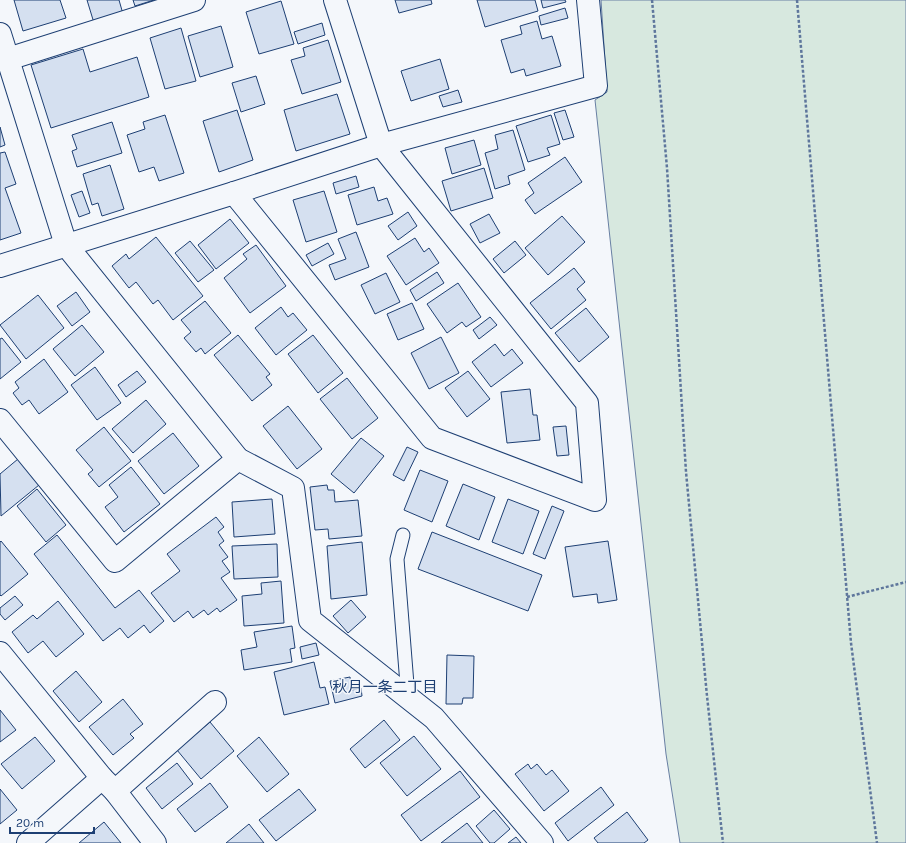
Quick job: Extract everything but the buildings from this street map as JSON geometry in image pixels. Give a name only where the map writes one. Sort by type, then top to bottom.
[{"type":"street","points":[[8,59],[194,0]]},
{"type":"street","points":[[234,193],[432,438],[595,500],[587,403],[381,145],[335,0]]},
{"type":"street","points":[[0,266],[234,193],[381,145],[596,86],[588,0]]},
{"type":"street","points":[[0,34],[66,245],[238,459],[293,488],[310,620],[434,718],[542,843]]},
{"type":"street","points":[[0,420],[115,561],[238,459]]},
{"type":"street","points":[[0,653],[155,843]]},
{"type":"street","points":[[28,843],[108,785],[215,702]]},
{"type":"lane","points":[[403,535],[397,559],[408,697]]},
{"type":"path","points":[[652,0],[667,168],[686,472],[707,696],[723,843]]},
{"type":"path","points":[[797,0],[852,651],[877,843]]},
{"type":"path","points":[[847,598],[906,582]]},
{"type":"shaded area","points":[[601,0],[906,0],[906,843],[680,843],[666,754],[595,100],[607,92]]},
{"type":"district","name":"秋月一条二丁目","points":[[385,687]]}]
